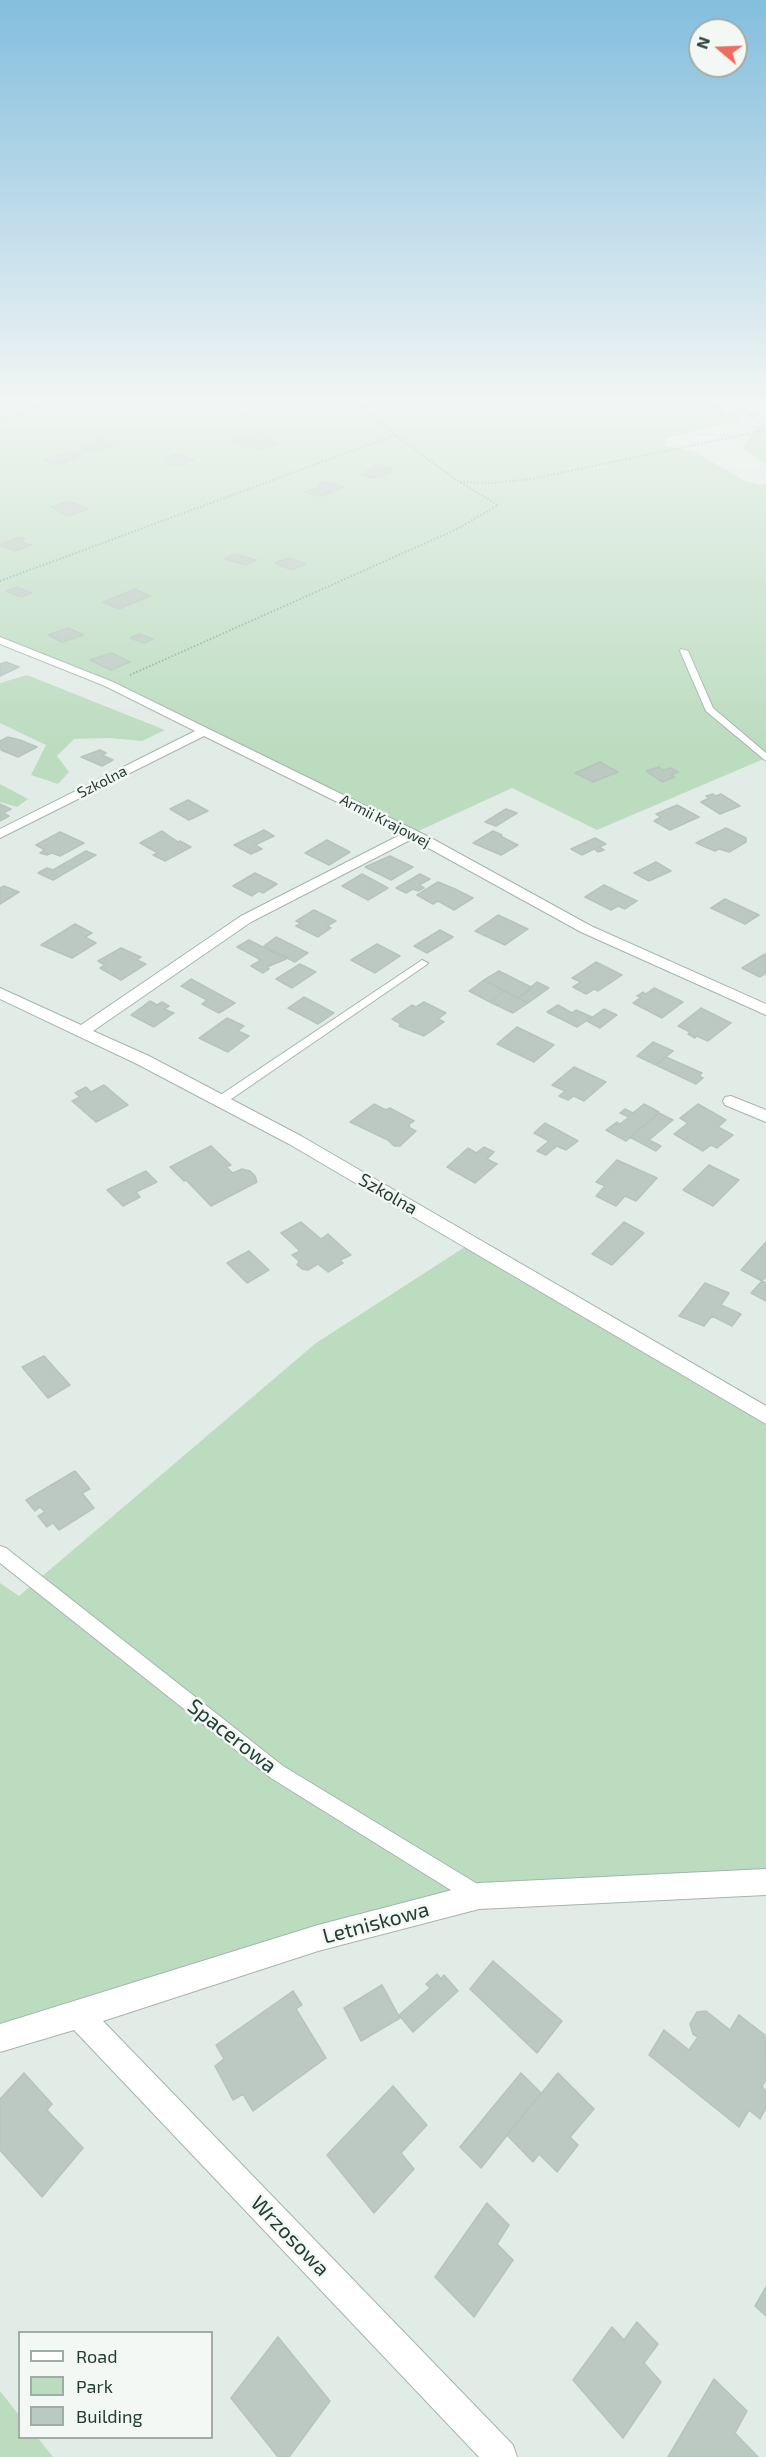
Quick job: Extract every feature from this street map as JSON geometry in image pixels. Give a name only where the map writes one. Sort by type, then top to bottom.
[{"type":"street","name":"Armii Krajowej","points":[[0,640],[109,684],[412,834],[586,929],[766,1010]]},
{"type":"street","name":"Szkolna","points":[[0,834],[204,731]]},
{"type":"street","points":[[81,1032],[246,919],[412,834]]},
{"type":"street","name":"Szkolna","points":[[0,993],[143,1060],[295,1140],[766,1416]]},
{"type":"street","points":[[731,1101],[766,1117]]},
{"type":"street","name":"Letniskowa","points":[[0,2038],[318,1938],[479,1896],[766,1882]]},
{"type":"street","name":"Wrzosowa","points":[[79,2015],[501,2457]]},
{"type":"lane","points":[[684,651],[709,709],[766,758]]},
{"type":"lane","points":[[220,1101],[422,963]]},
{"type":"lane","name":"Spacerowa","points":[[0,1553],[277,1772],[479,1896]]},
{"type":"path","points":[[0,581],[185,513]]},
{"type":"path","points":[[109,684],[457,529],[485,513]]},
{"type":"green space","points":[[0,513],[766,513],[766,758],[597,830],[512,788],[412,834],[109,684],[0,640]]},
{"type":"green space","points":[[27,675],[165,730],[142,741],[110,738],[74,739],[57,756],[69,772],[58,784],[31,775],[46,745],[0,723],[0,683]]},
{"type":"green space","points":[[0,784],[28,799],[17,807],[0,802]]},
{"type":"green space","points":[[471,1243],[766,1416],[766,1882],[479,1896],[79,2015],[0,2053],[0,1583],[19,1596],[316,1343]]},
{"type":"green space","points":[[0,2391],[18,2414],[18,2439],[39,2439],[53,2457],[0,2457]]},
{"type":"building","points":[[62,513],[78,513],[68,516]]},
{"type":"building","points":[[19,537],[25,539],[20,541],[31,545],[15,551],[0,545]]},
{"type":"building","points":[[236,554],[256,560],[246,565],[225,559]]},
{"type":"building","points":[[288,558],[305,564],[292,570],[275,563]]},
{"type":"building","points":[[17,587],[32,593],[21,597],[6,591]]},
{"type":"building","points":[[135,589],[150,596],[119,609],[103,602]]},
{"type":"building","points":[[68,628],[84,635],[62,642],[48,635]]},
{"type":"building","points":[[139,634],[153,639],[144,643],[130,638]]},
{"type":"building","points":[[112,653],[130,662],[111,670],[90,660]]},
{"type":"building","points":[[6,662],[19,667],[0,676],[0,664]]},
{"type":"building","points":[[8,737],[37,747],[18,757],[0,748],[0,741]]},
{"type":"building","points":[[100,750],[106,753],[102,755],[113,760],[102,766],[81,757]]},
{"type":"building","points":[[600,762],[618,772],[593,782],[575,773]]},
{"type":"building","points":[[659,767],[663,770],[671,768],[678,772],[671,775],[675,777],[662,782],[646,771]]},
{"type":"building","points":[[713,794],[716,796],[721,794],[740,806],[720,814],[701,802],[709,798],[706,796]]},
{"type":"building","points":[[188,800],[208,811],[189,820],[170,809]]},
{"type":"building","points":[[0,804],[11,809],[3,813],[9,816],[0,821]]},
{"type":"building","points":[[677,805],[699,817],[670,830],[654,821],[661,817],[656,814]]},
{"type":"building","points":[[506,809],[517,813],[496,826],[485,822]]},
{"type":"building","points":[[726,828],[746,838],[746,842],[729,852],[719,849],[715,851],[696,843]]},
{"type":"building","points":[[264,830],[274,836],[255,845],[262,849],[251,854],[234,845]]},
{"type":"building","points":[[162,831],[178,842],[191,847],[165,861],[153,855],[158,853],[140,843]]},
{"type":"building","points":[[493,831],[518,845],[501,855],[473,843]]},
{"type":"building","points":[[60,832],[84,843],[60,856],[40,853],[45,850],[36,845]]},
{"type":"building","points":[[595,838],[606,844],[599,847],[604,850],[598,852],[594,849],[582,855],[571,849]]},
{"type":"building","points":[[327,840],[350,852],[329,865],[305,853]]},
{"type":"building","points":[[86,851],[96,855],[53,880],[38,873],[47,868],[53,870]]},
{"type":"building","points":[[390,856],[413,867],[391,880],[365,867]]},
{"type":"building","points":[[656,862],[671,871],[649,881],[634,873]]},
{"type":"building","points":[[255,873],[277,884],[263,893],[259,891],[252,896],[233,886]]},
{"type":"building","points":[[362,874],[388,888],[368,900],[342,886]]},
{"type":"building","points":[[420,874],[430,879],[419,885],[424,888],[418,891],[413,889],[406,893],[396,888]]},
{"type":"building","points":[[438,882],[473,898],[454,910],[438,901],[433,904],[417,895]]},
{"type":"building","points":[[604,885],[637,901],[625,909],[618,906],[611,910],[585,897]]},
{"type":"building","points":[[4,886],[19,892],[0,904],[0,888]]},
{"type":"building","points":[[725,899],[759,915],[745,924],[711,908]]},
{"type":"building","points":[[314,910],[336,921],[327,926],[331,928],[318,937],[296,926],[301,923],[296,921]]},
{"type":"building","points":[[498,915],[528,929],[505,945],[475,931]]},
{"type":"building","points":[[75,924],[92,933],[85,937],[96,943],[72,958],[41,945]]},
{"type":"building","points":[[440,930],[453,937],[427,953],[414,946]]},
{"type":"building","points":[[276,937],[308,953],[295,962],[264,946]]},
{"type":"building","points":[[249,940],[286,959],[267,967],[269,969],[263,973],[251,966],[261,960],[237,947]]},
{"type":"building","points":[[377,944],[400,956],[375,973],[351,960]]},
{"type":"building","points":[[121,948],[141,957],[137,960],[146,964],[121,980],[100,968],[105,965],[98,961]]},
{"type":"building","points":[[765,954],[766,973],[760,977],[742,968]]},
{"type":"building","points":[[596,962],[622,975],[598,991],[594,989],[586,994],[573,987],[581,982],[572,978]]},
{"type":"building","points":[[300,964],[316,972],[292,988],[276,979]]},
{"type":"building","points":[[499,971],[532,988],[518,998],[484,980]]},
{"type":"building","points":[[191,979],[235,1003],[219,1013],[202,1004],[207,1000],[181,986]]},
{"type":"building","points":[[484,980],[504,991],[490,1002],[469,991]]},
{"type":"building","points":[[537,982],[549,988],[528,1003],[518,998]]},
{"type":"building","points":[[654,988],[683,1002],[662,1018],[633,1003],[641,997],[637,996],[643,992],[646,994]]},
{"type":"building","points":[[504,991],[528,1003],[513,1013],[490,1002]]},
{"type":"building","points":[[304,997],[334,1013],[318,1024],[288,1008]]},
{"type":"building","points":[[150,1001],[157,1005],[162,1002],[169,1006],[164,1009],[174,1013],[154,1027],[131,1015]]},
{"type":"building","points":[[424,1002],[446,1013],[438,1019],[444,1022],[424,1036],[399,1026],[401,1024],[392,1019],[412,1005],[416,1007]]},
{"type":"building","points":[[558,1005],[572,1013],[576,1010],[592,1017],[577,1027],[547,1012]]},
{"type":"building","points":[[701,1008],[731,1023],[708,1041],[697,1036],[695,1038],[688,1034],[690,1032],[678,1026]]},
{"type":"building","points":[[604,1009],[617,1015],[600,1028],[587,1021]]},
{"type":"building","points":[[227,1018],[244,1026],[238,1031],[249,1036],[228,1052],[199,1038]]},
{"type":"building","points":[[517,1027],[554,1045],[534,1062],[497,1044]]},
{"type":"building","points":[[653,1042],[673,1051],[656,1065],[637,1056]]},
{"type":"building","points":[[666,1057],[702,1073],[699,1076],[703,1078],[696,1084],[656,1065]]},
{"type":"building","points":[[574,1067],[606,1082],[584,1101],[574,1096],[568,1100],[559,1096],[565,1091],[552,1085]]},
{"type":"building","points":[[104,1085],[128,1105],[96,1122],[72,1101],[80,1097],[75,1093],[86,1087],[91,1092]]},
{"type":"building","points":[[374,1104],[386,1110],[390,1108],[414,1121],[409,1124],[410,1128],[416,1131],[400,1146],[394,1146],[388,1140],[350,1122]]},
{"type":"building","points":[[644,1104],[659,1112],[626,1141],[606,1130],[629,1117],[620,1113],[625,1109],[633,1113]]},
{"type":"building","points":[[698,1104],[726,1120],[718,1127],[733,1135],[717,1148],[711,1145],[703,1151],[674,1134],[688,1123],[680,1118]]},
{"type":"building","points":[[659,1113],[673,1120],[649,1140],[661,1146],[656,1151],[630,1137]]},
{"type":"building","points":[[545,1123],[578,1141],[566,1150],[557,1146],[546,1155],[537,1151],[549,1141],[534,1133]]},
{"type":"building","points":[[211,1146],[231,1165],[226,1167],[233,1173],[242,1169],[250,1171],[257,1182],[211,1206],[170,1167]]},
{"type":"building","points":[[484,1147],[494,1152],[487,1159],[497,1164],[475,1183],[447,1167],[468,1148],[476,1153]]},
{"type":"building","points":[[617,1160],[657,1178],[636,1201],[625,1196],[616,1206],[596,1196],[605,1186],[596,1182]]},
{"type":"building","points":[[709,1165],[739,1180],[713,1206],[683,1190]]},
{"type":"building","points":[[146,1171],[157,1182],[136,1192],[140,1197],[123,1206],[107,1190]]},
{"type":"building","points":[[301,1222],[321,1239],[328,1234],[351,1255],[340,1260],[343,1263],[328,1272],[318,1264],[308,1270],[302,1269],[297,1265],[299,1261],[292,1255],[300,1251],[281,1233]]},
{"type":"building","points":[[624,1222],[644,1233],[612,1265],[592,1254]]},
{"type":"building","points":[[766,1242],[766,1277],[762,1281],[741,1270]]},
{"type":"building","points":[[249,1251],[269,1270],[247,1283],[227,1263]]},
{"type":"building","points":[[762,1281],[766,1283],[766,1301],[751,1293]]},
{"type":"building","points":[[705,1283],[729,1293],[721,1305],[741,1314],[732,1326],[712,1316],[704,1326],[679,1316]]},
{"type":"building","points":[[44,1356],[70,1385],[48,1398],[22,1367]]},
{"type":"building","points":[[75,1471],[90,1489],[82,1493],[94,1508],[59,1530],[53,1523],[47,1527],[38,1516],[45,1512],[40,1507],[35,1511],[26,1500]]},
{"type":"building","points":[[493,1961],[562,2021],[537,2053],[470,1989]]},
{"type":"building","points":[[437,1974],[441,1979],[444,1975],[458,1991],[413,2032],[399,2015],[430,1988],[426,1984]]},
{"type":"building","points":[[382,1985],[400,2018],[361,2041],[344,2008]]},
{"type":"building","points":[[293,1991],[302,2005],[296,2009],[326,2058],[253,2111],[243,2094],[233,2100],[215,2066],[224,2059],[216,2045]]},
{"type":"building","points":[[706,2011],[730,2030],[739,2015],[765,2035],[766,2079],[762,2087],[766,2091],[766,2108],[760,2119],[749,2110],[739,2127],[649,2055],[664,2030],[689,2050],[698,2037],[693,2034],[690,2024],[697,2012]]},
{"type":"building","points":[[24,2073],[52,2104],[47,2110],[83,2148],[42,2197],[0,2150],[0,2099]]},
{"type":"building","points":[[521,2073],[541,2093],[481,2168],[460,2147]]},
{"type":"building","points":[[558,2073],[594,2109],[570,2137],[578,2145],[557,2172],[539,2154],[533,2162],[507,2135]]},
{"type":"building","points":[[393,2086],[427,2125],[401,2153],[414,2169],[374,2213],[327,2155]]},
{"type":"building","points":[[487,2203],[509,2225],[497,2244],[513,2260],[474,2317],[435,2277]]},
{"type":"building","points":[[766,2287],[766,2316],[755,2306]]},
{"type":"building","points":[[637,2322],[658,2344],[644,2363],[661,2382],[623,2438],[573,2380],[612,2327],[624,2340]]},
{"type":"building","points":[[278,2337],[330,2401],[289,2457],[278,2457],[231,2398]]},
{"type":"building","points":[[714,2379],[747,2411],[735,2433],[758,2457],[668,2457]]}]
